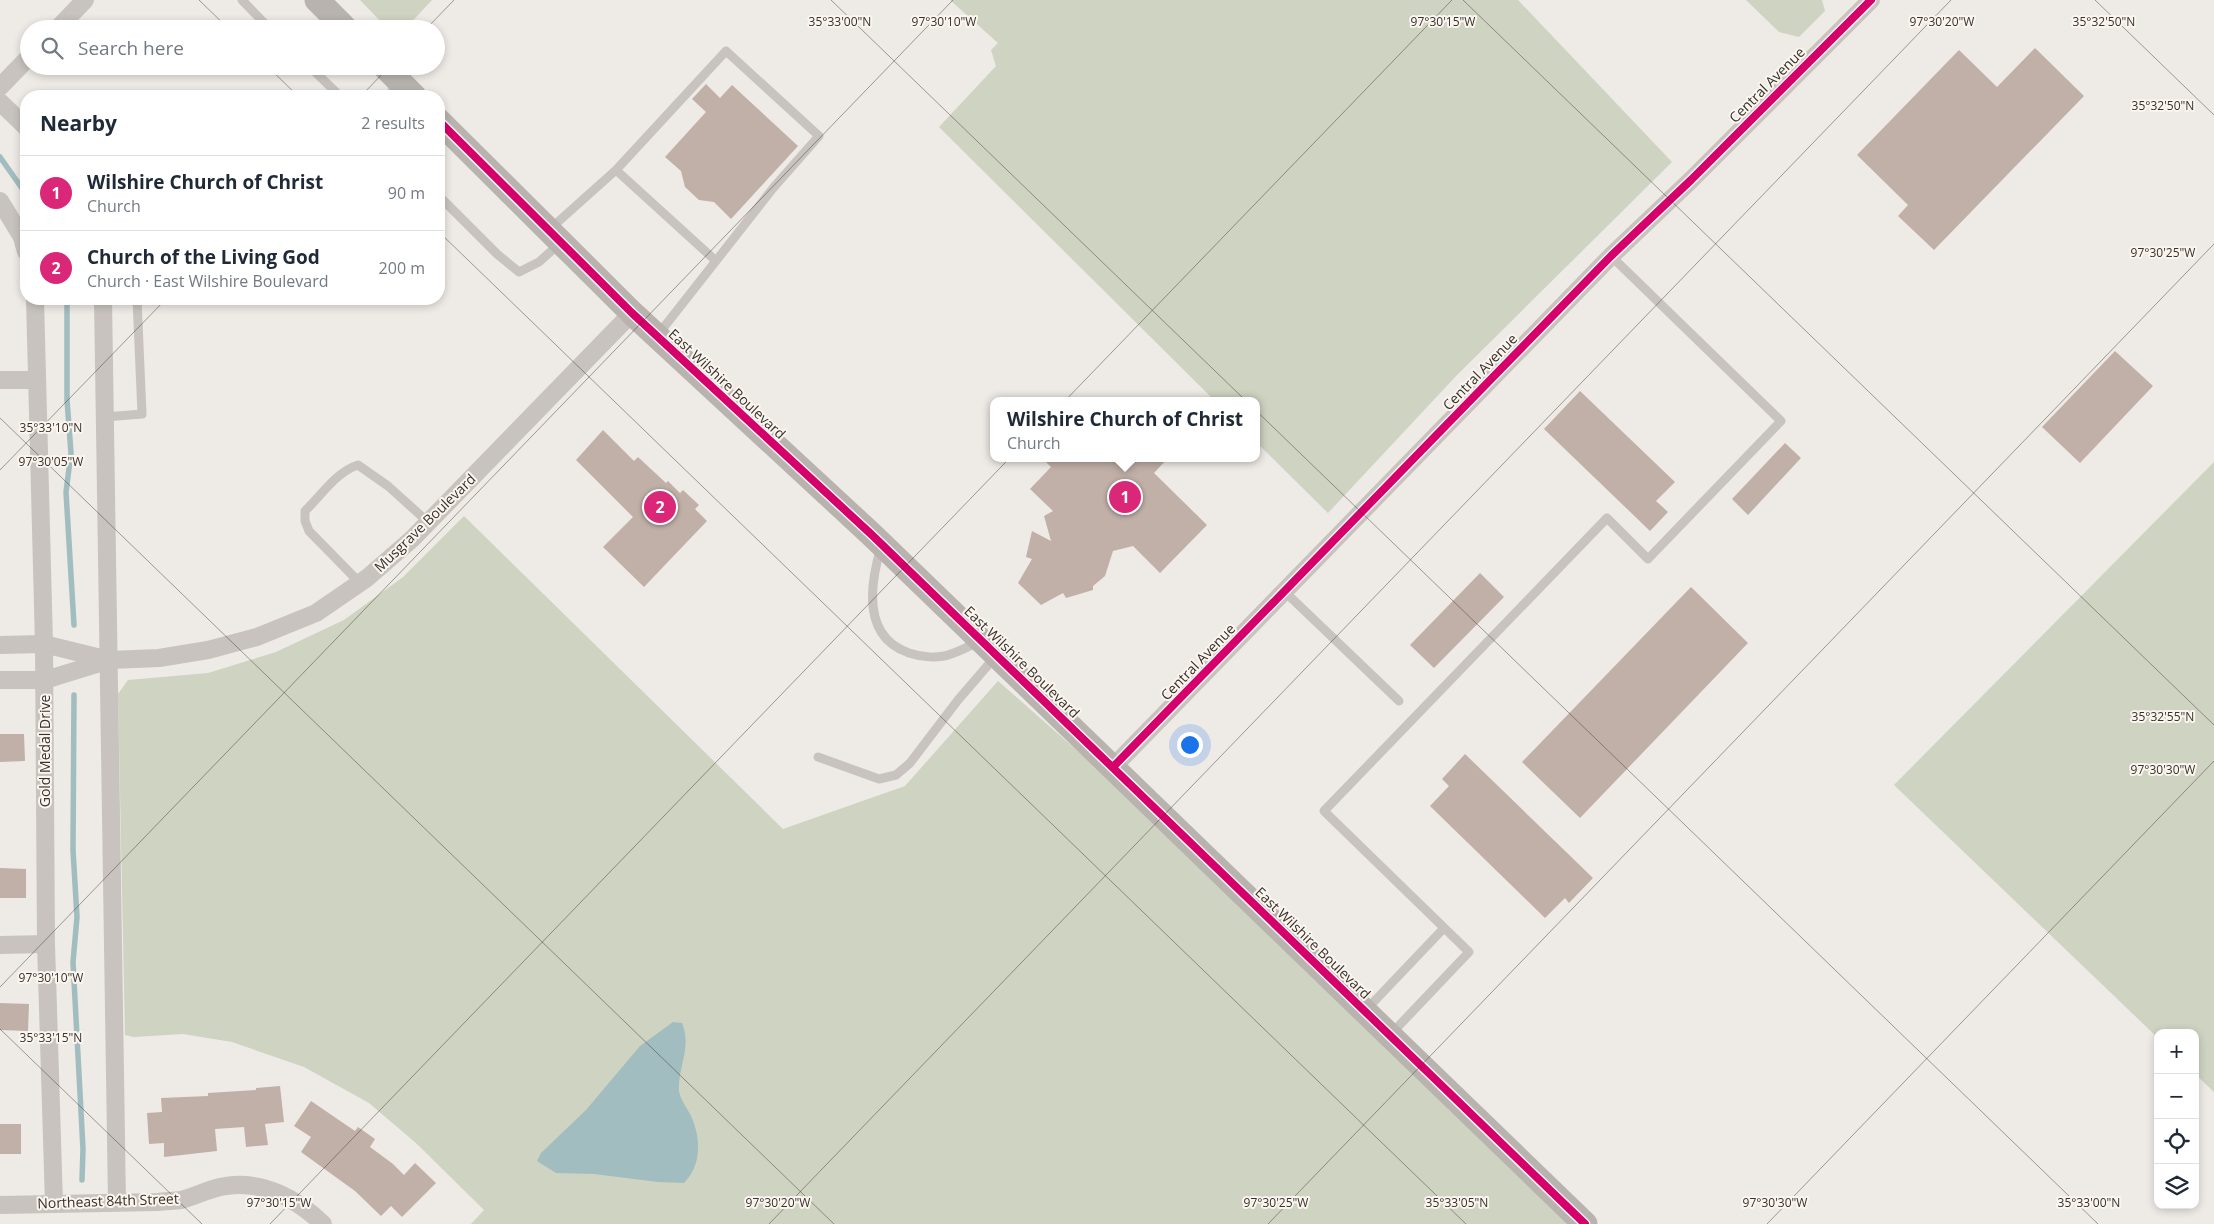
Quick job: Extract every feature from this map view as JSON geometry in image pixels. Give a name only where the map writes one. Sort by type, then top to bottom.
[{"type":"street","points":[[66,20],[85,0]]},
{"type":"street","points":[[317,0],[337,20]]},
{"type":"street","name":"Central Avenue","points":[[1113,767],[1611,256],[1871,0]]},
{"type":"street","points":[[0,87],[20,66]]},
{"type":"street","points":[[0,102],[20,122]]},
{"type":"street","name":"East Wilshire Boulevard","points":[[445,127],[632,313],[881,544],[1585,1224]]},
{"type":"street","points":[[0,201],[20,234]]},
{"type":"street","name":"Gold Medal Drive","points":[[35,305],[45,680],[46,944],[54,1204]]},
{"type":"street","points":[[103,305],[118,1203]]},
{"type":"street","name":"Musgrave Boulevard","points":[[0,680],[45,680],[110,660],[159,658],[208,650],[257,637],[316,613],[360,583],[412,538],[632,313]]},
{"type":"street","points":[[0,380],[36,380]]},
{"type":"street","name":"Musgrave Boulevard","points":[[0,645],[44,644],[110,660]]},
{"type":"street","points":[[0,945],[46,944]]},
{"type":"street","name":"Northeast 84th Street","points":[[0,1205],[181,1200],[226,1186],[252,1185],[274,1191],[314,1221]]},
{"type":"lane","points":[[242,0],[261,20]]},
{"type":"lane","points":[[445,202],[497,254],[518,272],[540,262],[555,236],[726,51],[819,136],[774,187],[657,336]]},
{"type":"lane","points":[[318,75],[334,90]]},
{"type":"lane","points":[[616,170],[716,261]]},
{"type":"lane","points":[[1390,1035],[1469,952],[1324,812],[1607,518],[1648,559],[1781,421],[1611,256]]},
{"type":"lane","points":[[105,417],[142,414],[137,305]]},
{"type":"lane","points":[[360,583],[309,531],[304,521],[304,511],[334,480],[350,468],[358,465],[388,486],[428,522]]},
{"type":"lane","points":[[881,544],[873,576],[872,604],[876,624],[886,637],[901,650],[920,657],[949,655],[989,648]]},
{"type":"lane","points":[[1284,591],[1399,701]]},
{"type":"lane","points":[[818,757],[879,779],[896,775],[910,764],[958,700],[989,648]]},
{"type":"lane","points":[[1365,1011],[1444,928]]},
{"type":"green space","points":[[360,0],[432,0],[413,20],[379,20]]},
{"type":"green space","points":[[950,0],[1518,0],[1672,162],[1457,375],[1328,513],[1260,446],[1260,397],[1211,397],[939,127],[996,66],[991,50],[998,43]]},
{"type":"green space","points":[[1746,0],[1822,0],[1825,11],[1799,37],[1779,32]]},
{"type":"green space","points":[[2214,462],[2214,1092],[2199,1078],[2199,1029],[2154,1029],[2154,1034],[1894,785]]},
{"type":"green space","points":[[464,516],[783,829],[905,786],[998,681],[1106,776],[1568,1224],[471,1224],[484,1210],[417,1144],[369,1103],[304,1067],[232,1042],[183,1034],[134,1037],[125,1035],[118,694],[128,680],[208,673],[276,652],[344,620],[403,577]]},
{"type":"water","points":[[673,1022],[682,1023],[685,1032],[686,1041],[680,1073],[679,1091],[694,1124],[698,1142],[697,1160],[690,1176],[684,1183],[658,1182],[594,1174],[556,1173],[537,1161],[541,1153],[586,1110],[640,1046]]},
{"type":"building","points":[[2035,48],[2084,96],[1934,250],[1898,216],[1908,205],[1857,155],[1959,50],[1997,87]]},
{"type":"building","points":[[706,84],[720,98],[732,85],[798,146],[731,219],[714,202],[699,200],[685,187],[681,171],[665,157],[706,112],[692,99]]},
{"type":"building","points":[[2115,351],[2153,386],[2080,463],[2042,427]]},
{"type":"building","points":[[1580,391],[1675,482],[1656,501],[1668,512],[1650,531],[1544,429]]},
{"type":"building","points":[[603,430],[634,461],[638,457],[666,483],[668,481],[680,493],[683,490],[699,505],[695,509],[707,521],[644,587],[603,547],[633,517],[576,460]]},
{"type":"building","points":[[1785,443],[1801,458],[1748,515],[1732,499]]},
{"type":"building","points":[[1046,462],[1164,462],[1154,473],[1207,525],[1160,573],[1133,546],[1113,551],[1105,576],[1093,586],[1093,590],[1066,598],[1063,593],[1041,605],[1018,583],[1032,559],[1026,557],[1032,531],[1051,541],[1044,516],[1053,511],[1030,489],[1051,467]]},
{"type":"building","points":[[1480,573],[1504,597],[1434,668],[1410,645]]},
{"type":"building","points":[[1691,587],[1748,643],[1580,818],[1522,762]]},
{"type":"building","points":[[0,734],[24,734],[25,761],[0,762]]},
{"type":"building","points":[[1465,754],[1593,878],[1569,903],[1565,898],[1545,918],[1430,806],[1449,786],[1442,779]]},
{"type":"building","points":[[0,868],[26,869],[26,898],[0,898]]},
{"type":"building","points":[[0,1003],[29,1004],[28,1031],[0,1030]]},
{"type":"building","points":[[280,1086],[284,1122],[265,1124],[268,1145],[246,1147],[244,1127],[215,1129],[217,1151],[164,1157],[164,1143],[149,1144],[147,1113],[162,1112],[161,1098],[208,1096],[208,1093],[256,1090],[256,1088]]},
{"type":"building","points":[[311,1101],[355,1131],[358,1127],[375,1139],[370,1147],[404,1175],[415,1163],[436,1183],[402,1217],[391,1206],[381,1216],[355,1191],[301,1152],[311,1137],[294,1126]]},
{"type":"building","points":[[0,1124],[21,1124],[21,1154],[0,1154]]},
{"type":"waterway","points":[[0,157],[20,185]]},
{"type":"waterway","points":[[67,305],[67,400],[71,453],[66,492],[74,625]]},
{"type":"waterway","points":[[74,695],[73,850],[77,917],[73,962],[83,1149],[82,1180]]},
{"type":"cycle path","points":[[1113,767],[1611,256],[1691,180],[1871,0]]},
{"type":"cycle path","points":[[445,127],[632,313],[872,535],[1585,1224]]},
{"type":"place","name":"Wilshire Church of Christ","points":[[1125,497]]},
{"type":"place","name":"Church of the Living God","points":[[660,507]]}]
